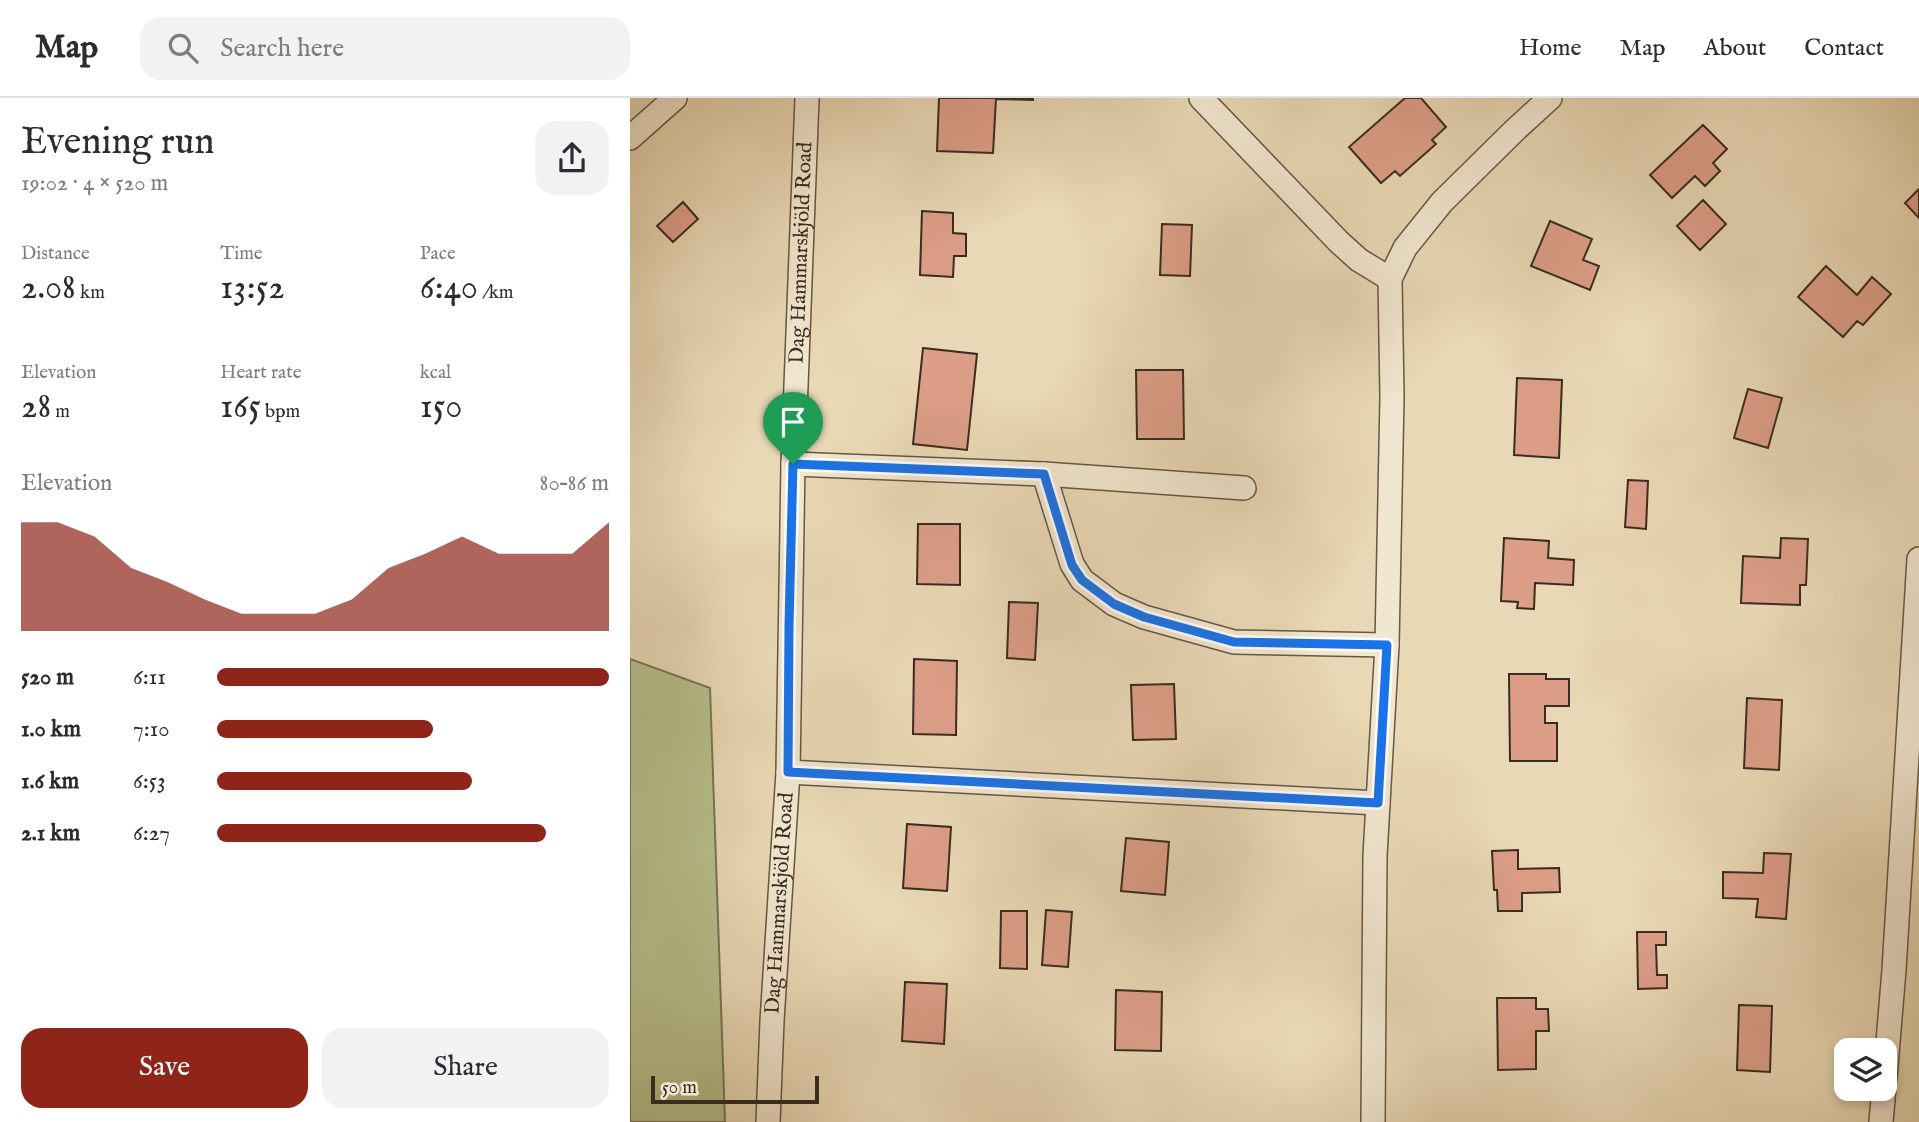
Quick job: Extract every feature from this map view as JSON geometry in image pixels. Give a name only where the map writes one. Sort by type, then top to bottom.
[{"type":"street","points":[[630,138],[675,98]]},
{"type":"street","name":"Dag Hammarskjöld Road","points":[[768,1122],[788,772],[793,464],[807,98]]},
{"type":"street","points":[[1201,98],[1339,242],[1359,260],[1390,279]]},
{"type":"street","points":[[1373,1122],[1375,856],[1387,645],[1392,397],[1390,279],[1405,248],[1442,202],[1550,98]]},
{"type":"street","points":[[793,464],[1044,474],[1244,488]]},
{"type":"street","points":[[1044,474],[1072,565],[1082,580],[1114,604],[1144,617],[1234,642],[1387,645]]},
{"type":"street","points":[[1888,1038],[1919,559]]},
{"type":"street","points":[[788,772],[1378,803]]},
{"type":"street","points":[[1881,1122],[1883,1101]]},
{"type":"green space","points":[[630,659],[710,688],[725,1122],[630,1122]]},
{"type":"building","points":[[939,98],[1033,98],[1033,100],[996,99],[993,153],[937,151]]},
{"type":"building","points":[[1405,98],[1421,98],[1446,127],[1432,140],[1436,144],[1400,176],[1395,171],[1381,183],[1349,147]]},
{"type":"building","points":[[1703,125],[1727,149],[1713,163],[1720,171],[1705,186],[1695,176],[1672,198],[1650,175]]},
{"type":"building","points":[[1919,189],[1919,218],[1905,203]]},
{"type":"building","points":[[1703,200],[1726,224],[1700,250],[1677,226]]},
{"type":"building","points":[[683,202],[698,219],[673,242],[657,226]]},
{"type":"building","points":[[922,211],[953,213],[953,233],[966,234],[966,256],[954,256],[953,277],[920,275]]},
{"type":"building","points":[[1550,221],[1592,239],[1583,260],[1599,266],[1590,290],[1531,266]]},
{"type":"building","points":[[1162,224],[1192,225],[1190,276],[1160,275]]},
{"type":"building","points":[[1826,266],[1857,295],[1872,277],[1891,294],[1863,325],[1857,321],[1843,337],[1798,297]]},
{"type":"building","points":[[923,348],[977,354],[967,450],[913,444]]},
{"type":"building","points":[[1136,370],[1183,370],[1184,439],[1137,439]]},
{"type":"building","points":[[1517,378],[1562,380],[1559,458],[1514,455]]},
{"type":"building","points":[[1748,389],[1782,398],[1768,448],[1734,438]]},
{"type":"building","points":[[1628,480],[1648,481],[1646,529],[1625,527]]},
{"type":"building","points":[[918,524],[960,524],[960,585],[917,584]]},
{"type":"building","points":[[1504,538],[1549,541],[1548,558],[1574,560],[1573,585],[1535,583],[1534,609],[1517,608],[1518,602],[1501,601]]},
{"type":"building","points":[[1781,538],[1808,539],[1806,585],[1800,585],[1800,605],[1741,603],[1743,556],[1780,558]]},
{"type":"building","points":[[1009,602],[1038,603],[1035,660],[1007,658]]},
{"type":"building","points":[[914,659],[957,661],[956,735],[913,734]]},
{"type":"building","points":[[1509,674],[1546,674],[1546,679],[1569,679],[1569,706],[1545,706],[1545,723],[1557,723],[1557,761],[1510,761]]},
{"type":"building","points":[[1174,684],[1176,739],[1133,740],[1131,685]]},
{"type":"building","points":[[1747,698],[1782,700],[1779,770],[1744,768]]},
{"type":"building","points":[[907,824],[951,827],[947,891],[903,888]]},
{"type":"building","points":[[1126,838],[1169,842],[1165,895],[1121,891]]},
{"type":"building","points":[[1518,850],[1518,869],[1559,868],[1560,892],[1522,893],[1522,911],[1498,911],[1492,851]]},
{"type":"building","points":[[1764,853],[1791,854],[1786,919],[1756,917],[1758,899],[1723,898],[1723,872],[1763,873]]},
{"type":"building","points":[[1046,910],[1072,912],[1068,967],[1042,965]]},
{"type":"building","points":[[1001,911],[1027,911],[1027,969],[1000,968]]},
{"type":"building","points":[[1637,932],[1666,932],[1666,945],[1656,945],[1657,975],[1667,975],[1667,988],[1638,989]]},
{"type":"building","points":[[905,982],[947,984],[944,1044],[902,1041]]},
{"type":"building","points":[[1116,990],[1162,992],[1161,1051],[1115,1050]]},
{"type":"building","points":[[1497,998],[1536,998],[1536,1009],[1548,1009],[1549,1031],[1536,1031],[1536,1069],[1498,1070]]},
{"type":"building","points":[[1739,1005],[1772,1006],[1770,1072],[1737,1070]]},
{"type":"route","points":[[793,464],[1044,474],[1072,565],[1082,580],[1114,604],[1144,617],[1234,642],[1387,645],[1378,803],[788,772],[793,464]]}]
